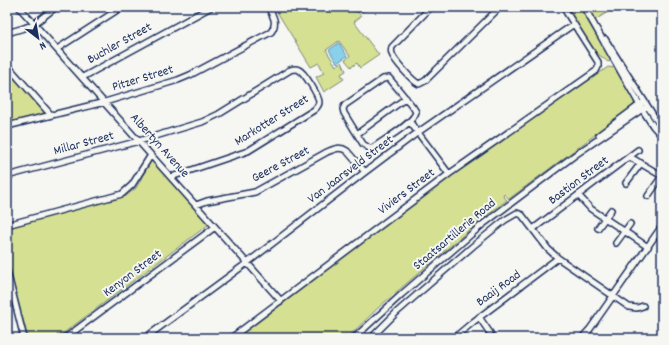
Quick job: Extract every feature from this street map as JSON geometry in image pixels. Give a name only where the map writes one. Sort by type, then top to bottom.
[{"type":"street","name":"Albertyn Avenue","points":[[19,7],[83,77],[170,177],[196,204],[280,301]]},
{"type":"street","points":[[7,33],[34,24],[56,7]]},
{"type":"street","points":[[57,49],[122,7]]},
{"type":"street","name":"Buchler Street","points":[[83,77],[211,7]]},
{"type":"street","name":"Pitzer Street","points":[[7,124],[105,102],[190,75],[267,35],[275,27],[274,17],[268,7]]},
{"type":"street","points":[[355,7],[363,7]]},
{"type":"street","points":[[431,7],[392,47],[394,58],[417,84],[422,84],[500,7]]},
{"type":"street","points":[[563,7],[574,24]]},
{"type":"street","points":[[584,7],[601,38],[643,105],[662,129]]},
{"type":"street","name":"Viviers Street","points":[[230,338],[449,174],[596,71],[598,62],[574,24]]},
{"type":"street","name":"Van Jaarsveld Street","points":[[145,338],[247,263],[417,133],[574,24]]},
{"type":"street","points":[[7,65],[51,115]]},
{"type":"street","name":"Millar Street","points":[[7,176],[139,141],[210,118],[295,68]]},
{"type":"street","name":"Markotter Street","points":[[170,177],[240,155],[314,110],[319,103],[317,97],[303,73],[295,68]]},
{"type":"street","points":[[386,78],[392,81],[406,98],[416,112],[413,118],[410,122],[371,148],[366,147],[344,113],[343,109],[346,105],[386,78]]},
{"type":"street","points":[[357,134],[406,98]]},
{"type":"street","points":[[643,105],[653,126],[662,136]]},
{"type":"street","name":"Staatsartillerie Road","points":[[354,338],[402,294],[482,225],[643,105]]},
{"type":"street","points":[[410,122],[449,174]]},
{"type":"street","name":"Geere Street","points":[[196,204],[255,192],[327,152],[339,148],[344,148],[365,172]]},
{"type":"street","name":"Bastion Street","points":[[533,228],[638,150]]},
{"type":"street","points":[[7,225],[122,194],[132,185],[151,155]]},
{"type":"street","points":[[630,157],[662,176],[648,196]]},
{"type":"street","points":[[626,183],[641,163]]},
{"type":"street","points":[[578,196],[587,206],[648,247]]},
{"type":"street","points":[[598,228],[610,210]]},
{"type":"street","points":[[371,338],[397,312],[473,246],[517,213],[522,215],[548,249],[558,258],[631,308],[643,306]]},
{"type":"street","points":[[616,243],[630,224]]},
{"type":"street","points":[[582,338],[590,330],[612,296],[662,226]]},
{"type":"street","name":"Kenyon Street","points":[[64,338],[215,227]]},
{"type":"street","name":"Baaij Road","points":[[454,338],[478,317],[558,258]]},
{"type":"street","points":[[7,271],[24,338]]},
{"type":"street","points":[[478,317],[490,333]]},
{"type":"green space","points":[[274,7],[348,7],[351,11],[358,12],[361,16],[354,22],[379,55],[360,68],[357,63],[351,67],[345,60],[350,56],[339,41],[326,50],[336,66],[342,62],[346,71],[341,74],[344,79],[324,92],[316,77],[324,73],[319,63],[311,67]]},
{"type":"green space","points":[[566,7],[579,7],[611,59],[610,61],[608,62],[592,49]]},
{"type":"green space","points":[[587,7],[616,7],[595,20]]},
{"type":"green space","points":[[608,67],[615,68],[634,98],[634,104],[631,108],[509,199],[504,194],[503,196],[507,200],[475,225],[379,307],[347,338],[233,338],[466,165]]},
{"type":"green space","points":[[7,69],[44,110],[43,114],[14,122],[11,121],[7,110]]},
{"type":"green space","points":[[152,159],[208,223],[208,225],[57,338],[28,338],[7,260],[7,228],[126,196],[136,188]]},
{"type":"water","points":[[339,43],[347,56],[337,63],[329,50]]}]
